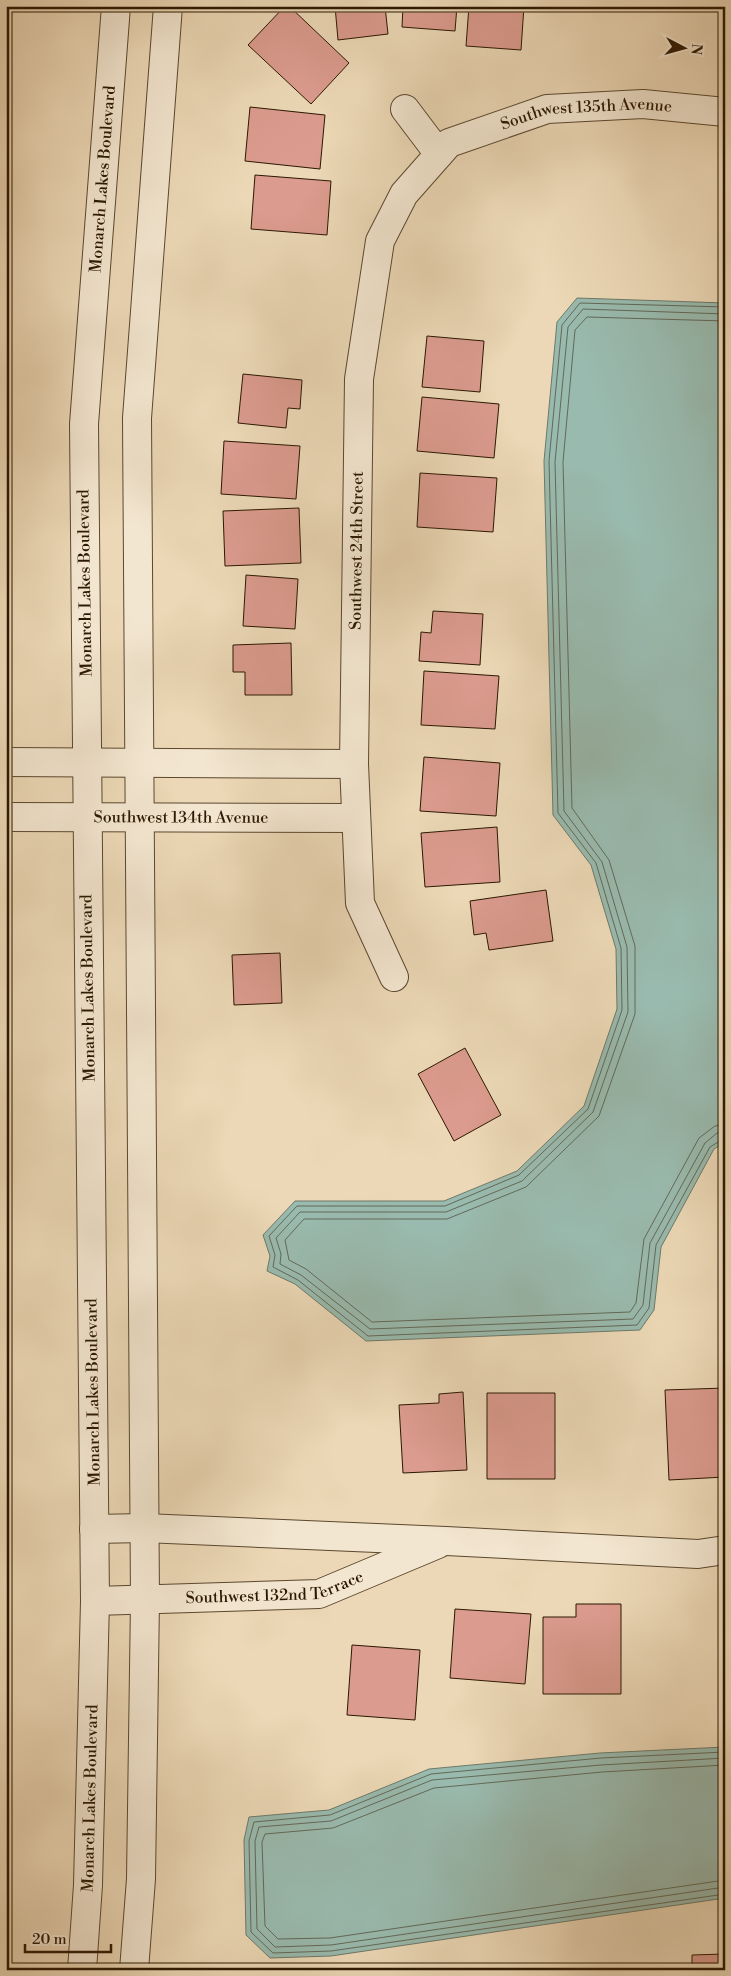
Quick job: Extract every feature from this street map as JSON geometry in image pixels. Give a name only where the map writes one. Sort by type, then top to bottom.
[{"type":"street","name":"Monarch Lakes Boulevard","points":[[82,1970],[88,1885],[95,1601],[86,817],[84,424],[116,6]]},
{"type":"street","points":[[134,1970],[141,1879],[145,1600],[137,418],[168,6]]},
{"type":"street","name":"Southwest 135th Avenue","points":[[444,148],[547,109],[643,104],[725,112]]},
{"type":"street","points":[[405,110],[444,148]]},
{"type":"street","name":"Southwest 24th Street","points":[[394,977],[360,902],[354,764],[359,380],[380,241],[404,194],[444,148]]},
{"type":"street","points":[[6,762],[354,764]]},
{"type":"street","name":"Southwest 134th Avenue","points":[[6,818],[356,818]]},
{"type":"street","name":"Southwest 132nd Terrace","points":[[94,1529],[144,1528],[698,1554],[725,1550]]},
{"type":"street","name":"Southwest 132nd Terrace","points":[[95,1601],[319,1594],[446,1541]]},
{"type":"water","points":[[577,298],[725,303],[725,1142],[714,1149],[661,1247],[654,1310],[640,1330],[366,1341],[295,1284],[267,1271],[270,1256],[263,1235],[295,1201],[444,1201],[517,1171],[584,1106],[617,1009],[616,949],[591,865],[553,815],[544,461],[557,322]]},
{"type":"water","points":[[725,1747],[725,1898],[331,1956],[270,1958],[246,1935],[244,1840],[249,1817],[329,1810],[429,1769],[600,1753]]},
{"type":"building","points":[[285,6],[289,6],[349,63],[311,104],[248,45]]},
{"type":"building","points":[[335,6],[385,6],[388,34],[338,40]]},
{"type":"building","points":[[403,6],[457,6],[455,31],[402,27]]},
{"type":"building","points":[[469,6],[524,6],[521,50],[466,46]]},
{"type":"building","points":[[250,107],[325,115],[320,169],[245,161]]},
{"type":"building","points":[[255,175],[331,181],[327,235],[251,229]]},
{"type":"building","points":[[427,336],[484,341],[480,392],[422,387]]},
{"type":"building","points":[[243,374],[302,380],[300,409],[288,408],[286,428],[238,423]]},
{"type":"building","points":[[422,397],[499,404],[494,458],[417,451]]},
{"type":"building","points":[[224,441],[300,446],[296,499],[221,494]]},
{"type":"building","points":[[420,473],[497,478],[493,532],[417,527]]},
{"type":"building","points":[[299,508],[301,563],[225,566],[223,511]]},
{"type":"building","points":[[246,575],[298,579],[295,629],[243,626]]},
{"type":"building","points":[[433,611],[483,614],[480,665],[419,661],[421,632],[431,633]]},
{"type":"building","points":[[291,643],[292,695],[245,695],[245,672],[233,672],[233,645]]},
{"type":"building","points":[[424,671],[499,676],[495,729],[421,725]]},
{"type":"building","points":[[424,757],[500,763],[496,816],[420,811]]},
{"type":"building","points":[[497,827],[500,882],[425,887],[421,833]]},
{"type":"building","points":[[546,890],[553,941],[489,950],[486,933],[474,935],[470,901]]},
{"type":"building","points":[[280,953],[282,1003],[234,1005],[232,955]]},
{"type":"building","points":[[465,1048],[501,1115],[454,1141],[418,1074]]},
{"type":"building","points":[[725,1388],[725,1477],[669,1480],[665,1390]]},
{"type":"building","points":[[463,1392],[467,1470],[403,1473],[399,1405],[439,1403],[439,1394]]},
{"type":"building","points":[[487,1393],[555,1393],[555,1479],[487,1479]]},
{"type":"building","points":[[576,1604],[621,1604],[621,1694],[543,1694],[543,1617],[576,1617]]},
{"type":"building","points":[[455,1609],[531,1614],[525,1684],[450,1678]]},
{"type":"building","points":[[352,1645],[420,1650],[415,1720],[347,1715]]},
{"type":"building","points":[[725,1954],[725,1970],[692,1970],[692,1955]]}]
